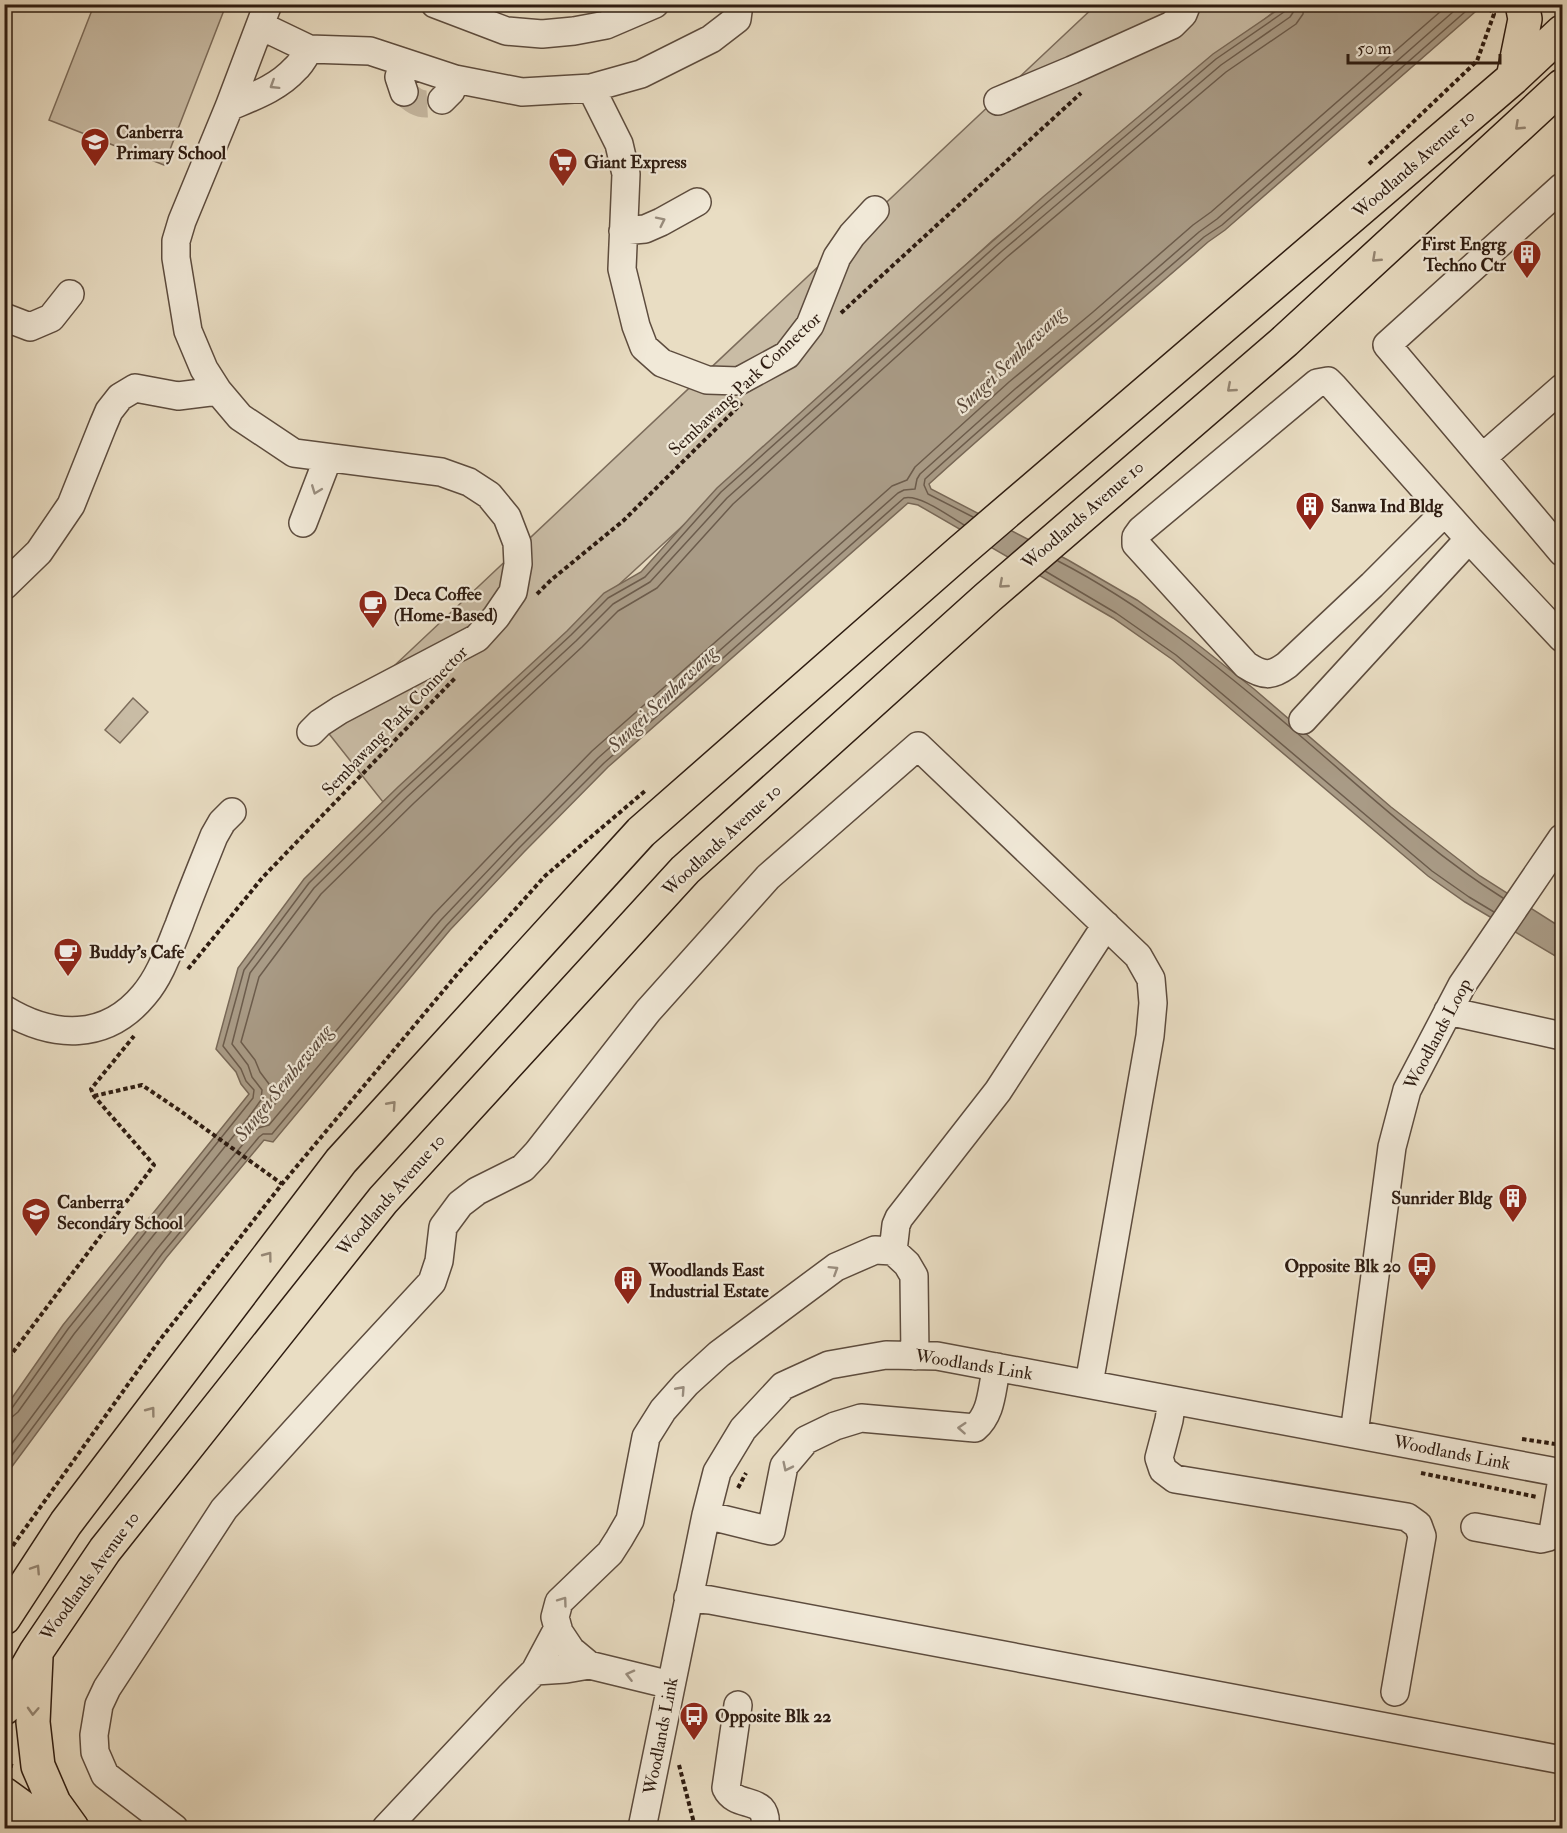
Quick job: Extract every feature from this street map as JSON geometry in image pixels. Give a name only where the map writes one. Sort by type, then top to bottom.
[{"type":"main road","points":[[1513,78],[1525,19],[1522,4]]},
{"type":"main road","name":"Woodlands Avenue 10","points":[[4,1618],[66,1523],[341,1161],[641,832],[960,551],[1513,78],[1563,32]]},
{"type":"main road","name":"Woodlands Avenue 10","points":[[4,1708],[36,1652],[105,1550],[383,1200],[685,870],[987,598],[1285,341],[1563,86]]},
{"type":"main road","points":[[36,1652],[33,1722],[38,1766],[54,1803],[72,1828]]},
{"type":"main road","points":[[5,1775],[51,1828]]},
{"type":"street","points":[[435,4],[506,31],[542,34],[606,25],[655,4]]},
{"type":"street","points":[[229,107],[277,84],[316,49],[370,51],[403,63],[448,90],[522,92],[591,88],[641,74],[711,39],[737,19],[739,4]]},
{"type":"street","points":[[998,101],[1172,24],[1183,14],[1187,4]]},
{"type":"street","points":[[310,732],[340,710],[477,638],[496,617],[513,592],[518,564],[517,543],[507,517],[489,495],[469,483],[441,472],[294,453],[240,417],[218,391],[204,369],[188,331],[176,258],[176,241],[182,220],[265,13],[303,28],[314,37],[316,49]]},
{"type":"street","points":[[403,63],[399,77],[404,92]]},
{"type":"street","points":[[591,88],[619,144],[626,174],[622,269],[636,326],[644,347],[662,363],[707,380],[739,381],[787,355],[810,325],[837,257],[852,235],[875,210]]},
{"type":"street","points":[[1563,187],[1387,345],[1563,552]]},
{"type":"street","points":[[623,231],[645,229],[697,202]]},
{"type":"street","points":[[4,317],[30,327],[51,318],[70,294]]},
{"type":"street","points":[[1445,512],[1296,657],[1277,672],[1269,674],[1258,673],[1246,665],[1136,544],[1136,537],[1141,530],[1317,382],[1328,381],[1333,386],[1445,512],[1469,539],[1563,638]]},
{"type":"street","points":[[4,585],[39,552],[71,505],[109,411],[120,397],[135,388],[178,396],[218,391]]},
{"type":"street","points":[[1483,458],[1563,388]]},
{"type":"street","points":[[303,524],[328,458]]},
{"type":"street","points":[[1303,720],[1469,539]]},
{"type":"street","points":[[174,1828],[105,1775],[95,1752],[94,1735],[99,1705],[107,1688],[224,1509],[432,1282],[439,1261],[443,1227],[460,1204],[477,1191],[524,1168],[648,1011],[768,877],[918,746],[1138,956],[1151,979],[1153,1003],[1150,1036],[1089,1384]]},
{"type":"street","points":[[4,1009],[18,1017],[63,1032],[97,1029],[128,1012],[146,993],[162,967],[214,836],[222,822],[232,812]]},
{"type":"street","name":"Woodlands Loop","points":[[1354,1434],[1392,1148],[1407,1090],[1462,986],[1563,838]]},
{"type":"street","points":[[893,1251],[899,1218],[998,1091],[1106,925]]},
{"type":"street","points":[[1448,1011],[1563,1036]]},
{"type":"street","points":[[589,1665],[571,1650],[558,1628],[555,1617],[559,1602],[610,1553],[630,1520],[646,1437],[663,1410],[686,1384],[718,1354],[836,1268],[875,1250],[893,1251],[907,1264],[914,1276],[915,1356]]},
{"type":"street","name":"Woodlands Link","points":[[642,1828],[688,1598],[716,1517],[717,1472],[743,1429],[783,1386],[829,1365],[886,1355],[937,1356],[1563,1473]]},
{"type":"street","points":[[716,1517],[770,1532],[784,1466],[806,1440],[835,1426],[861,1418],[975,1428],[983,1422],[989,1408],[997,1367]]},
{"type":"street","points":[[1172,1400],[1159,1458],[1163,1470],[1175,1479],[1407,1517],[1418,1525],[1422,1536],[1395,1692]]},
{"type":"street","points":[[1474,1527],[1541,1539],[1549,1537],[1563,1479]]},
{"type":"street","points":[[688,1598],[722,1602],[1563,1760]]},
{"type":"street","points":[[386,1828],[535,1671],[558,1628]]},
{"type":"street","points":[[535,1671],[589,1665],[671,1685]]},
{"type":"street","points":[[738,1705],[726,1788],[736,1800],[756,1804],[761,1808],[765,1828]]},
{"type":"path","points":[[1368,165],[1478,61],[1494,14],[1485,4]]},
{"type":"path","name":"Sembawang Park Connector","points":[[838,316],[1089,87]]},
{"type":"path","name":"Sembawang Park Connector","points":[[536,596],[551,580],[623,521],[744,402]]},
{"type":"path","name":"Sembawang Park Connector","points":[[182,977],[263,877],[457,676]]},
{"type":"path","points":[[4,1364],[154,1165],[94,1096],[91,1089],[137,1032]]},
{"type":"path","points":[[94,1096],[142,1085],[282,1184]]},
{"type":"path","points":[[4,1558],[159,1341],[264,1209]]},
{"type":"path","points":[[1517,1439],[1563,1445]]},
{"type":"path","points":[[716,1517],[738,1489],[747,1470]]},
{"type":"path","points":[[679,1764],[694,1823],[700,1828]]},
{"type":"shaded area","points":[[94,5],[226,5],[164,165],[49,120]]},
{"type":"shaded area","points":[[1096,5],[1282,5],[993,240],[383,802],[326,730]]},
{"type":"shaded area","points":[[133,698],[148,712],[120,743],[105,730]]},
{"type":"water","name":"Sungei Sembawang","points":[[1285,5],[1483,5],[929,484],[931,489],[1068,560],[1137,600],[1191,639],[1254,689],[1391,807],[1480,876],[1562,928],[1562,960],[1465,902],[1428,876],[1173,660],[1113,618],[918,505],[908,503],[608,767],[450,930],[273,1142],[264,1140],[166,1258],[5,1476],[5,1408],[63,1325],[249,1094],[241,1084],[236,1072],[216,1049],[238,968],[304,879],[398,787],[567,631],[604,593],[641,572],[717,488],[922,303],[1043,197],[1213,54]]},
{"type":"tunnel","points":[[404,92],[422,104],[442,100]]},
{"type":"place","name":"Canberra Primary School","points":[[95,168]]},
{"type":"place","name":"Giant Express","points":[[563,188]]},
{"type":"place","name":"First Engrg Techno Ctr","points":[[1527,280]]},
{"type":"place","name":"Sanwa Ind Bldg","points":[[1310,532]]},
{"type":"place","name":"Deca Coffee (Home-Based)","points":[[373,630]]},
{"type":"place","name":"Buddy's Cafe","points":[[68,978]]},
{"type":"place","name":"Sunrider Bldg","points":[[1513,1224]]},
{"type":"place","name":"Canberra Secondary School","points":[[36,1238]]},
{"type":"place","name":"Opposite Blk 20","points":[[1422,1292]]},
{"type":"place","name":"Woodlands East Industrial Estate","points":[[628,1306]]},
{"type":"place","name":"Opposite Blk 22","points":[[694,1742]]}]
